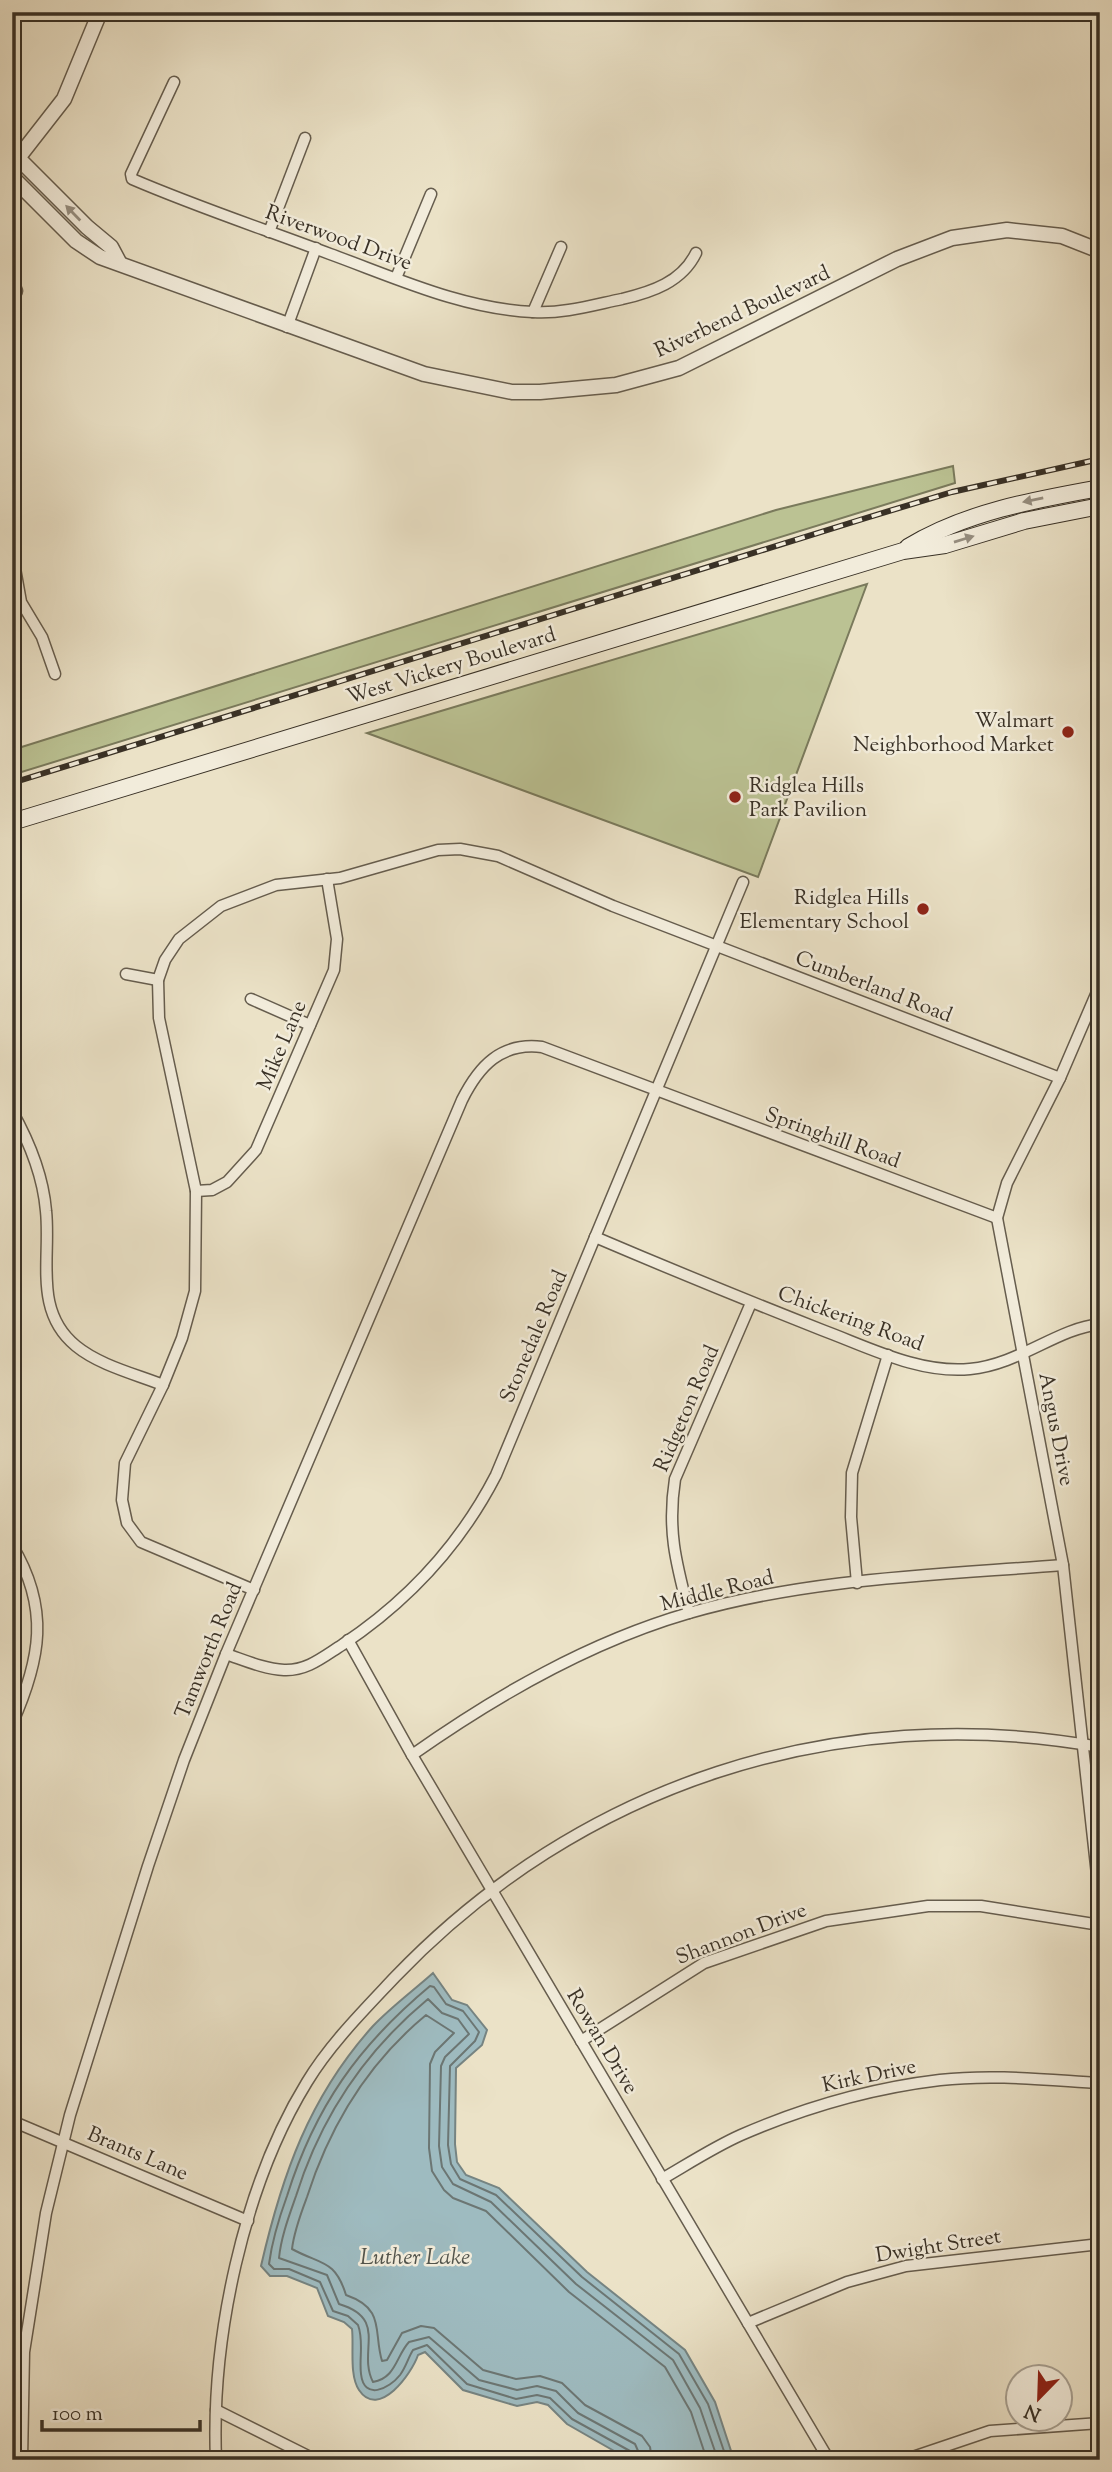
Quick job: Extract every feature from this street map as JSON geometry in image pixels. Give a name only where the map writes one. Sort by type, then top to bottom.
[{"type":"main road","name":"West Vickery Boulevard","points":[[903,551],[942,527],[1019,503],[1100,488]]},
{"type":"main road","name":"West Vickery Boulevard","points":[[12,822],[903,551],[945,545],[1024,521],[1100,506]]},
{"type":"street","points":[[12,175],[15,159],[64,99],[100,12]]},
{"type":"street","name":"Riverwood Drive","points":[[174,82],[131,174],[132,179],[178,200],[479,306],[533,312],[573,309],[638,295],[684,272],[696,253]]},
{"type":"street","points":[[269,232],[304,138]]},
{"type":"street","name":"Riverbend Boulevard","points":[[15,159],[87,228],[111,247],[118,262]]},
{"type":"street","name":"Riverbend Boulevard","points":[[12,175],[76,241],[100,257],[287,327],[424,374],[457,383],[512,392],[616,386],[679,368],[897,259],[952,238],[1007,230],[1062,236],[1100,251]]},
{"type":"street","points":[[396,278],[431,194]]},
{"type":"street","points":[[533,312],[561,247]]},
{"type":"street","points":[[287,327],[316,248]]},
{"type":"street","points":[[12,278],[17,291],[12,301]]},
{"type":"street","points":[[12,552],[21,602],[42,637],[55,674]]},
{"type":"street","name":"Cumberland Road","points":[[158,980],[165,960],[179,939],[221,906],[276,886],[327,879],[438,850],[460,849],[498,856],[612,906],[1060,1078]]},
{"type":"street","name":"Mike Lane","points":[[196,1191],[212,1190],[227,1182],[256,1150],[310,1026],[337,959],[337,939],[327,879]]},
{"type":"street","name":"Stonedale Road","points":[[226,1654],[284,1670],[309,1667],[408,1596],[427,1576],[483,1501],[743,882]]},
{"type":"street","points":[[126,974],[158,980],[159,1018],[196,1191],[195,1292],[182,1338],[163,1385],[125,1463],[122,1500],[127,1523],[141,1542],[254,1590]]},
{"type":"street","name":"Angus Drive","points":[[1100,985],[1060,1078],[1007,1183],[997,1218],[1063,1565],[1100,1902]]},
{"type":"street","points":[[251,999],[310,1026]]},
{"type":"street","name":"Tamworth Road","points":[[22,2460],[24,2352],[46,2213],[63,2143],[148,1866],[184,1760],[226,1654],[462,1100],[482,1067],[507,1050],[528,1045],[542,1047],[656,1091]]},
{"type":"street","name":"Springhill Road","points":[[656,1091],[997,1218]]},
{"type":"street","points":[[12,1111],[30,1144],[41,1180],[47,1212],[47,1298],[60,1330],[77,1347],[97,1358],[163,1385]]},
{"type":"street","name":"Chickering Road","points":[[595,1237],[751,1303],[888,1355],[948,1370],[988,1367],[1024,1356],[1063,1336],[1100,1324]]},
{"type":"street","name":"Ridgeton Road","points":[[689,1613],[672,1546],[670,1510],[676,1479],[751,1303]]},
{"type":"street","points":[[857,1583],[851,1517],[852,1473],[888,1355]]},
{"type":"street","points":[[12,1545],[33,1585],[39,1625],[33,1665],[12,1724]]},
{"type":"street","name":"Middle Road","points":[[412,1755],[457,1723],[543,1672],[597,1646],[689,1613],[762,1596],[857,1583],[1063,1565]]},
{"type":"street","name":"Rowan Drive","points":[[348,1640],[412,1755],[829,2460]]},
{"type":"street","points":[[216,2460],[216,2410],[223,2321],[248,2221],[271,2158],[314,2071],[338,2040],[424,1947],[492,1890],[535,1857],[593,1826],[684,1784],[745,1762],[785,1753],[912,1735],[1015,1735],[1100,1747]]},
{"type":"street","name":"Shannon Drive","points":[[581,2041],[704,1963],[825,1921],[928,1906],[981,1906],[1100,1925]]},
{"type":"street","name":"Kirk Drive","points":[[662,2179],[739,2136],[811,2108],[889,2089],[940,2080],[982,2077],[1100,2083]]},
{"type":"street","name":"Brants Lane","points":[[12,2121],[248,2221]]},
{"type":"street","name":"Dwight Street","points":[[748,2323],[847,2282],[906,2266],[1100,2244]]},
{"type":"street","points":[[216,2410],[316,2460]]},
{"type":"street","points":[[904,2460],[990,2431],[1100,2423]]},
{"type":"green space","points":[[953,466],[955,483],[12,775],[12,750],[776,510]]},
{"type":"green space","points":[[867,584],[758,877],[367,733]]},
{"type":"water","name":"Luther Lake","points":[[433,1973],[452,2000],[467,2005],[487,2030],[482,2045],[456,2068],[457,2162],[466,2175],[499,2188],[587,2272],[685,2350],[715,2402],[734,2460],[630,2460],[567,2424],[548,2405],[537,2402],[517,2406],[463,2390],[425,2352],[418,2355],[409,2372],[394,2390],[376,2400],[367,2398],[359,2390],[354,2377],[352,2329],[344,2322],[328,2316],[317,2288],[287,2276],[270,2276],[261,2266],[289,2169],[301,2138],[331,2081],[373,2026]]},
{"type":"railway","points":[[12,783],[952,492],[1100,459]]},
{"type":"place","name":"Walmart Neighborhood Market","points":[[1068,732]]},
{"type":"place","name":"Ridglea Hills Park Pavilion","points":[[735,797]]},
{"type":"place","name":"Ridglea Hills Elementary School","points":[[923,909]]}]
